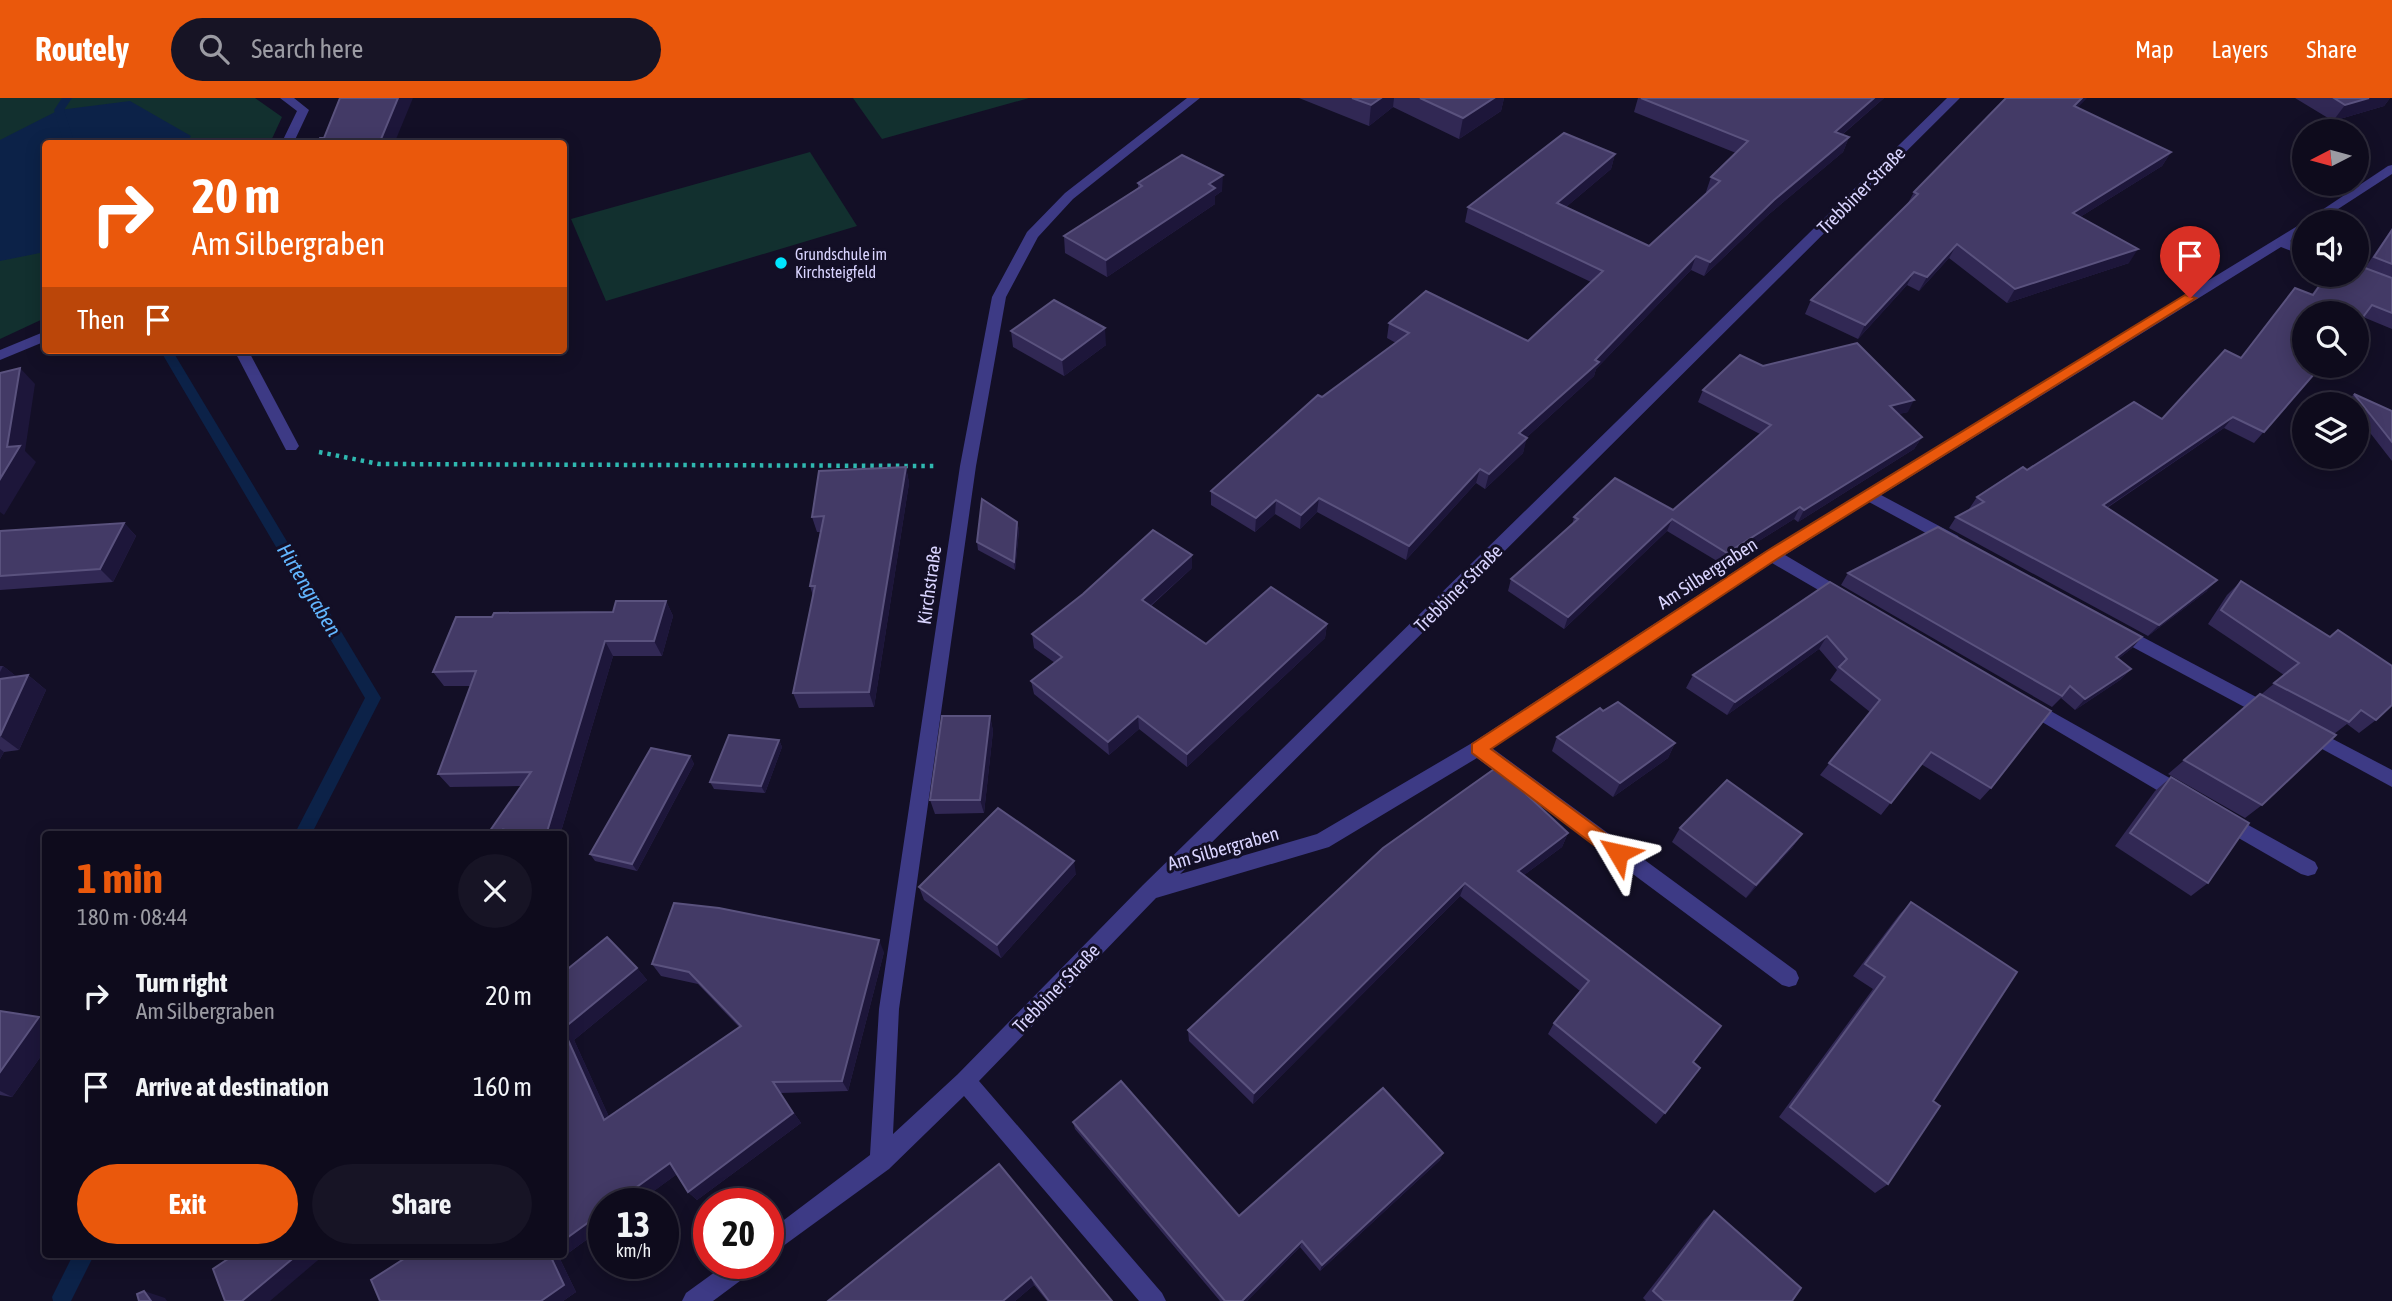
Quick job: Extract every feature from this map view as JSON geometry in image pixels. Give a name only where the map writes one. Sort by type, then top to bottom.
[{"type":"street","points":[[286,98],[303,110],[289,140]]},
{"type":"street","name":"Kirchstraße","points":[[881,1161],[889,1009],[968,466],[999,297],[1032,235],[1069,196],[1194,98]]},
{"type":"street","name":"Trebbiner Straße","points":[[784,1234],[881,1161],[965,1081],[1150,891],[1954,98]]},
{"type":"street","points":[[2329,210],[2392,169]]},
{"type":"street","name":"Am Silbergraben","points":[[1150,891],[1322,841],[1478,748],[1772,555],[2292,235]]},
{"type":"street","points":[[2281,242],[2292,246]]},
{"type":"street","points":[[0,355],[42,337]]},
{"type":"street","points":[[243,354],[291,446]]},
{"type":"street","points":[[1870,496],[1968,549]]},
{"type":"street","points":[[1772,555],[1855,604]]},
{"type":"street","points":[[2101,621],[2392,779]]},
{"type":"street","points":[[2010,694],[2308,868]]},
{"type":"street","points":[[1478,748],[1788,978]]},
{"type":"street","points":[[965,1081],[1154,1301]]},
{"type":"street","points":[[694,1301],[724,1279]]},
{"type":"path","points":[[291,446],[379,464],[968,466]]},
{"type":"green space","points":[[0,98],[255,98],[282,117],[271,140],[42,140],[42,319],[0,339]]},
{"type":"green space","points":[[853,98],[1029,98],[882,139]]},
{"type":"green space","points":[[810,152],[857,226],[606,301],[571,219]]},
{"type":"water","points":[[130,101],[191,136],[188,140],[42,140],[42,253],[0,261],[0,140],[59,110]]},
{"type":"building","points":[[340,98],[398,98],[381,140],[319,140],[324,138]]},
{"type":"building","points":[[1352,98],[1381,98],[1371,105]]},
{"type":"building","points":[[1420,98],[1494,98],[1463,118]]},
{"type":"building","points":[[1641,98],[1874,98],[1835,132],[1849,137],[1774,200],[1710,262],[1696,256],[1595,360],[1599,362],[1519,433],[1527,438],[1489,474],[1480,469],[1409,546],[1319,498],[1301,515],[1276,500],[1256,518],[1211,491],[1318,395],[1322,397],[1409,333],[1389,323],[1426,291],[1528,341],[1603,271],[1468,207],[1564,133],[1615,154],[1557,203],[1649,246],[1720,181],[1711,177],[1748,141]]},
{"type":"building","points":[[2006,98],[2082,98],[2074,106],[2171,152],[2073,213],[2138,249],[2015,289],[1957,244],[1927,277],[1914,272],[1865,325],[1811,300],[1918,194],[1914,192]]},
{"type":"building","points":[[2334,98],[2369,98],[2345,105]]},
{"type":"building","points":[[1182,155],[1223,175],[1209,184],[1215,188],[1106,260],[1064,236],[1142,186],[1138,183]]},
{"type":"building","points":[[2392,230],[2392,264],[2374,257]]},
{"type":"building","points":[[2369,269],[2392,278],[2392,313],[2372,305],[2369,309],[2369,301],[2292,301],[2292,378],[2311,378],[2299,392],[2292,392],[2292,400],[2264,432],[2233,417],[2103,505],[2217,580],[2159,625],[1956,517],[1984,502],[1977,497],[2023,467],[2027,470],[2134,402],[2162,419],[2225,350],[2241,358],[2295,288],[2313,295],[2319,287],[2369,287]]},
{"type":"building","points":[[1054,300],[1105,328],[1062,360],[1011,331]]},
{"type":"building","points":[[1857,343],[1914,400],[1890,406],[1922,437],[1804,510],[1800,507],[1727,553],[1672,519],[1568,617],[1511,579],[1578,519],[1574,517],[1615,478],[1673,510],[1771,425],[1703,390],[1740,355],[1763,366]]},
{"type":"building","points":[[20,368],[7,447],[20,446],[0,479],[0,373]]},
{"type":"building","points":[[2369,401],[2392,411],[2392,442],[2369,413]]},
{"type":"building","points":[[906,467],[869,692],[793,693],[815,586],[810,586],[824,516],[812,517],[819,471]]},
{"type":"building","points":[[982,499],[1017,522],[1014,562],[977,542]]},
{"type":"building","points":[[124,523],[100,569],[0,576],[0,531]]},
{"type":"building","points":[[1938,527],[2142,637],[2116,657],[2131,669],[2085,699],[2070,686],[2062,696],[1848,573]]},
{"type":"building","points":[[1153,530],[1192,555],[1142,600],[1206,644],[1271,587],[1327,624],[1187,754],[1138,716],[1108,742],[1031,681],[1062,657],[1032,634],[1083,594]]},
{"type":"building","points":[[2241,581],[2330,637],[2338,630],[2392,666],[2392,705],[2376,720],[2361,710],[2349,722],[2274,683],[2299,663],[2221,610]]},
{"type":"building","points":[[1830,582],[2051,711],[1991,788],[1931,752],[1891,803],[1829,763],[1880,700],[1839,667],[1847,659],[1827,636],[1735,702],[1693,675]]},
{"type":"building","points":[[616,601],[666,601],[654,641],[605,641],[547,831],[490,831],[531,772],[438,774],[476,671],[433,672],[456,617],[492,617],[494,613],[613,612]]},
{"type":"building","points":[[28,675],[0,736],[0,679]]},
{"type":"building","points":[[2260,694],[2336,735],[2262,805],[2184,760]]},
{"type":"building","points":[[1618,702],[1675,743],[1620,783],[1557,737],[1600,708],[1603,711]]},
{"type":"building","points":[[942,716],[990,716],[980,800],[930,800]]},
{"type":"building","points":[[729,735],[779,740],[761,786],[710,782]]},
{"type":"building","points":[[651,748],[690,756],[632,864],[590,854]]},
{"type":"building","points":[[1497,767],[1568,833],[1518,871],[1721,1026],[1693,1062],[1700,1068],[1665,1113],[1554,1023],[1589,981],[1465,883],[1254,1093],[1188,1030],[1383,848]]},
{"type":"building","points":[[2171,777],[2249,823],[2208,883],[2130,833]]},
{"type":"building","points":[[1727,780],[1802,834],[1756,885],[1680,828]]},
{"type":"building","points":[[998,808],[1074,861],[997,945],[919,887]]},
{"type":"building","points":[[1911,902],[2017,972],[1933,1101],[1940,1106],[1888,1184],[1790,1107],[1885,977],[1865,964]]},
{"type":"building","points":[[674,903],[719,908],[879,940],[842,1081],[773,1082],[793,1113],[688,1192],[670,1163],[635,1188],[588,1188],[588,1223],[567,1238],[567,1038],[604,1120],[741,1026],[689,972],[652,964]]},
{"type":"building","points":[[607,937],[637,968],[567,1026],[567,970]]},
{"type":"building","points":[[0,1011],[39,1017],[0,1072]]},
{"type":"building","points":[[1121,1081],[1239,1216],[1383,1088],[1443,1153],[1322,1265],[1302,1241],[1242,1301],[1225,1301],[1073,1122]]},
{"type":"building","points":[[999,1164],[1112,1301],[1049,1301],[1031,1277],[1003,1301],[828,1301]]},
{"type":"building","points":[[1714,1211],[1801,1288],[1792,1301],[1664,1301],[1653,1291]]},
{"type":"building","points":[[230,1258],[293,1258],[242,1301],[225,1301],[213,1269]]},
{"type":"building","points":[[405,1258],[551,1258],[564,1285],[541,1301],[380,1301],[371,1280]]},
{"type":"building","points":[[144,1291],[151,1301],[139,1301],[137,1294]]},
{"type":"waterway","name":"Hirtengraben","points":[[67,98],[59,110],[69,140]]},
{"type":"waterway","name":"Hirtengraben","points":[[168,354],[373,698],[304,831]]},
{"type":"waterway","name":"Hirtengraben","points":[[62,1297],[82,1258]]},
{"type":"place","name":"Grundschule im Kirchsteigfeld","points":[[781,263]]},
{"type":"route","points":[[1618,853],[1478,748],[1772,555],[2190,298]]}]
